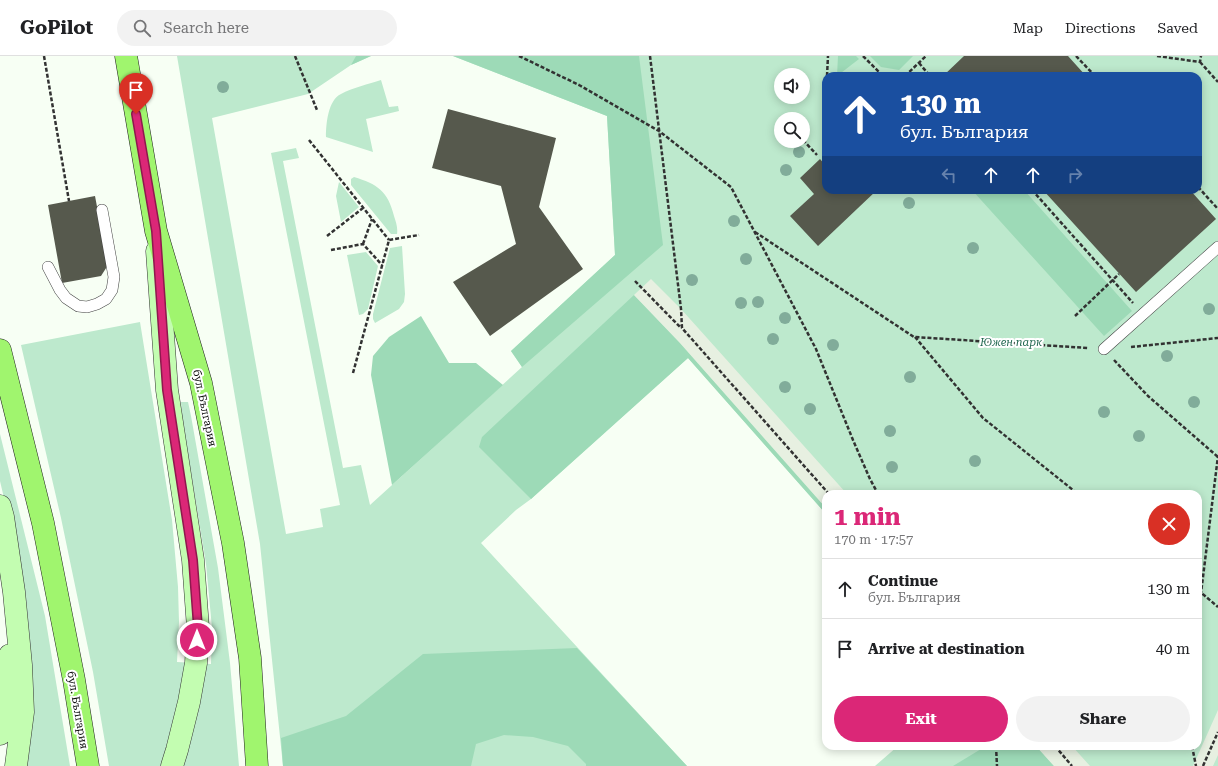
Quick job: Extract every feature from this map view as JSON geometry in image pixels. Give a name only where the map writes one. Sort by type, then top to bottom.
[{"type":"main road","name":"бул. България","points":[[126,56],[156,231],[202,383],[233,543],[250,658],[257,766]]},
{"type":"main road","points":[[156,231],[167,390],[193,560],[198,628],[196,663],[189,702],[172,766]]},
{"type":"main road","name":"бул. България","points":[[0,350],[43,523],[72,673],[88,766]]},
{"type":"main road","points":[[0,506],[14,592],[22,665],[23,712],[16,766]]},
{"type":"main road","points":[[0,734],[9,665],[14,592]]},
{"type":"lane","points":[[48,267],[66,298],[78,306],[87,307],[106,299],[112,290],[114,277],[102,210]]},
{"type":"lane","points":[[1104,349],[1218,247]]},
{"type":"path","points":[[44,56],[69,201]]},
{"type":"path","points":[[295,56],[317,110]]},
{"type":"path","points":[[518,56],[580,85],[659,132],[731,187],[816,349],[853,440],[876,490]]},
{"type":"path","points":[[650,56],[682,309],[682,328]]},
{"type":"path","points":[[827,72],[828,56]]},
{"type":"path","points":[[863,56],[879,72]]},
{"type":"path","points":[[909,72],[926,56]]},
{"type":"path","points":[[1076,56],[1091,72]]},
{"type":"path","points":[[1157,56],[1200,62],[1218,82]]},
{"type":"path","points":[[1200,62],[1201,56]]},
{"type":"path","points":[[919,63],[927,72]]},
{"type":"path","points":[[309,140],[390,240]]},
{"type":"path","points":[[810,148],[817,155]]},
{"type":"path","points":[[1202,191],[1218,209]]},
{"type":"path","points":[[1036,194],[1143,314]]},
{"type":"path","points":[[327,236],[363,208]]},
{"type":"path","points":[[363,244],[372,219]]},
{"type":"path","points":[[754,232],[914,337],[983,418],[1073,490]]},
{"type":"path","points":[[390,240],[420,235]]},
{"type":"path","points":[[353,373],[390,240]]},
{"type":"path","points":[[330,250],[363,244]]},
{"type":"path","points":[[363,244],[382,265]]},
{"type":"path","points":[[1075,316],[1119,274]]},
{"type":"path","points":[[635,281],[682,328],[824,490]]},
{"type":"path","points":[[914,337],[1104,349],[1218,338]]},
{"type":"path","points":[[1104,349],[1148,396],[1218,457],[1202,585]]},
{"type":"path","points":[[1202,594],[1218,607]]},
{"type":"path","points":[[1203,766],[1218,732]]},
{"type":"path","points":[[996,750],[997,766]]},
{"type":"path","points":[[1058,750],[1072,766]]},
{"type":"path","points":[[1193,750],[1196,766]]},
{"type":"green space","name":"Южен парк","points":[[177,56],[371,56],[351,65],[308,94],[212,118],[286,534],[323,527],[320,509],[340,505],[271,153],[296,148],[299,158],[283,161],[343,468],[361,465],[370,505],[522,367],[511,351],[615,255],[607,116],[453,56],[1218,56],[1218,766],[875,766],[893,750],[1202,750],[1202,490],[822,490],[822,509],[688,358],[531,499],[516,510],[481,543],[687,766],[283,766],[260,544]]},
{"type":"green space","points":[[356,56],[371,56],[351,65]]},
{"type":"green space","points":[[453,56],[639,56],[663,245],[522,367],[511,351],[615,255],[607,116]]},
{"type":"green space","points":[[838,56],[856,56],[859,59],[842,72],[837,72]]},
{"type":"green space","points":[[870,56],[913,56],[899,70],[881,67]]},
{"type":"green space","points":[[381,80],[389,107],[398,106],[399,111],[366,119],[373,152],[326,137],[329,113],[333,101],[341,94],[350,90]]},
{"type":"green space","points":[[354,177],[375,186],[385,195],[392,207],[397,225],[397,234],[391,234],[351,185],[351,179]]},
{"type":"green space","points":[[339,182],[359,207],[341,222],[336,196]]},
{"type":"green space","points":[[976,194],[1028,194],[1132,311],[1104,336]]},
{"type":"green space","points":[[402,246],[405,294],[404,302],[399,309],[375,323],[373,314],[390,248]]},
{"type":"green space","points":[[366,252],[378,266],[368,309],[363,314],[359,315],[347,255]]},
{"type":"green space","points":[[634,295],[680,343],[822,503],[822,509],[688,358],[531,499],[479,447],[482,437]]},
{"type":"green space","points":[[421,316],[449,363],[476,363],[503,385],[392,485],[371,375],[373,356],[389,337]]},
{"type":"green space","points":[[140,322],[172,520],[178,587],[179,622],[177,662],[211,664],[212,628],[206,564],[182,418],[181,402],[188,402],[218,568],[230,663],[239,766],[109,766],[93,672],[61,518],[21,345]]},
{"type":"green space","points":[[0,434],[45,616],[70,766],[24,766],[28,667],[27,611],[23,579],[0,481]]},
{"type":"green space","points":[[577,648],[687,766],[586,766],[586,764],[568,746],[533,737],[504,735],[476,744],[471,766],[283,766],[281,738],[346,716],[423,654]]},
{"type":"green space","points":[[979,750],[1040,750],[1054,766],[953,766]]},
{"type":"shaded area","points":[[651,279],[681,309],[843,490],[822,490],[822,503],[680,343],[634,295]]},
{"type":"shaded area","points":[[1218,710],[1218,755],[1213,766],[1193,766],[1200,750],[1202,750],[1202,746]]},
{"type":"shaded area","points":[[1040,750],[1076,750],[1090,766],[1054,766]]},
{"type":"building","points":[[964,56],[1068,56],[1082,72],[947,72]]},
{"type":"building","points":[[448,109],[556,138],[539,207],[583,269],[490,336],[453,282],[516,244],[501,186],[432,168]]},
{"type":"building","points":[[820,159],[822,161],[822,194],[873,194],[818,246],[790,216],[814,194],[800,178]]},
{"type":"building","points":[[1047,194],[1194,194],[1216,219],[1136,292]]},
{"type":"building","points":[[95,196],[108,265],[101,276],[62,283],[48,205]]},
{"type":"route","points":[[136,114],[156,231],[167,390],[193,560],[198,628],[197,640]]}]
